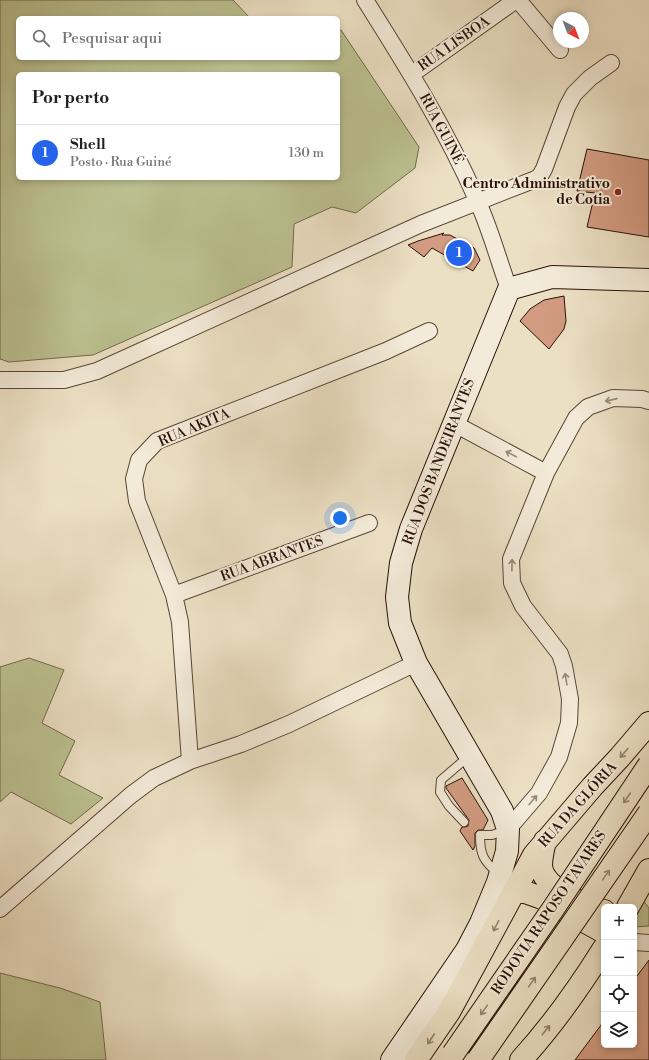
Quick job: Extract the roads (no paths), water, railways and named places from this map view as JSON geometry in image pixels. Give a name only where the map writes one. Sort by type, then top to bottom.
[{"type":"highway","name":"RUA DA GLÓRIA","points":[[416,1060],[449,1012],[534,855],[649,723]]},
{"type":"highway","name":"RODOVIA RAPOSO TAVARES","points":[[451,1057],[649,766]]},
{"type":"highway","name":"RODOVIA RAPOSO TAVARES","points":[[478,1060],[649,813]]},
{"type":"highway","points":[[546,840],[542,852],[541,866],[544,875],[550,883],[569,897],[601,910]]},
{"type":"highway","points":[[630,904],[649,870]]},
{"type":"highway","points":[[514,892],[525,892],[542,898],[594,927],[593,937],[600,954],[559,1014],[521,1060]]},
{"type":"main road","points":[[509,289],[552,277],[649,280]]},
{"type":"main road","name":"RUA DOS BANDEIRANTES","points":[[508,830],[502,811],[416,663],[400,623],[397,597],[402,563],[411,529],[509,289]]},
{"type":"main road","points":[[392,1060],[467,950],[481,923],[500,874],[507,851],[508,830]]},
{"type":"street","name":"RUA GUINÉ","points":[[365,0],[412,74],[450,141],[478,201],[509,289]]},
{"type":"street","name":"RUA LISBOA","points":[[412,74],[517,0]]},
{"type":"street","points":[[517,0],[560,50]]},
{"type":"street","points":[[0,380],[64,380],[97,371],[414,227],[536,179],[540,176],[544,169],[567,107],[574,94],[590,78],[611,63]]},
{"type":"street","name":"RUA AKITA","points":[[190,761],[180,622],[174,595],[137,501],[134,479],[139,460],[157,441],[386,351],[429,331]]},
{"type":"street","points":[[508,830],[539,793],[559,757],[569,723],[570,699],[564,666],[560,654],[523,606],[512,583],[512,559],[546,473],[576,418],[588,407],[613,398],[642,399],[649,401]]},
{"type":"street","points":[[454,423],[546,473]]},
{"type":"street","name":"RUA ABRANTES","points":[[174,595],[370,523]]},
{"type":"street","points":[[0,909],[131,795],[154,778],[190,761],[241,744],[289,724],[416,663]]},
{"type":"street","points":[[637,942],[649,943]]},
{"type":"lane","points":[[464,822],[449,806],[440,792],[441,780],[470,756]]},
{"type":"place","name":"Centro Administrativo de Cotia","points":[[618,192]]},
{"type":"place","name":"Shell","points":[[459,253]]}]
